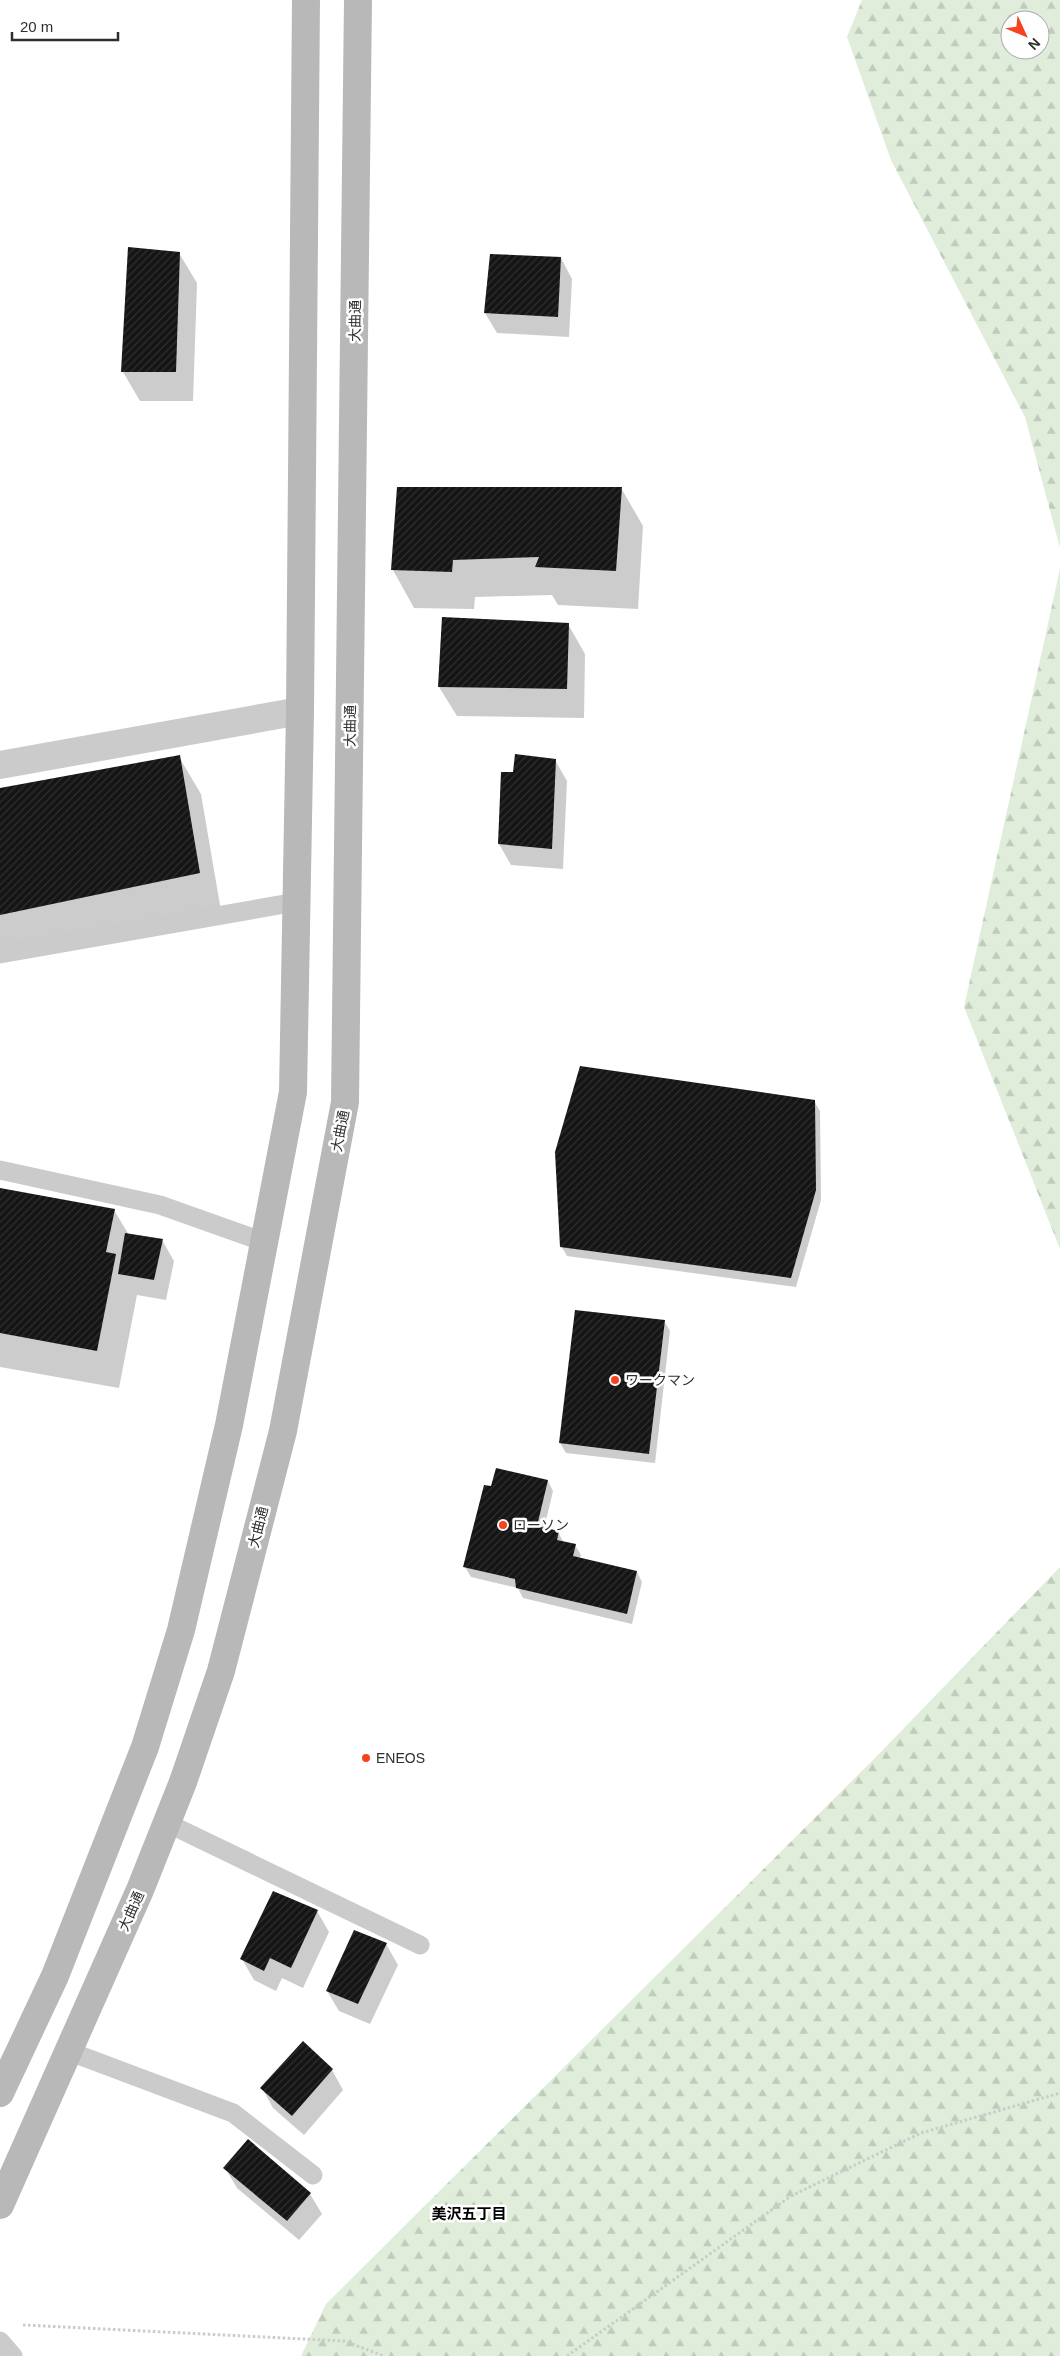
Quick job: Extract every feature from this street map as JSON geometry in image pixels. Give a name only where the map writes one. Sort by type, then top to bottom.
[{"type":"main road","points":[[0,2093],[55,1976],[151,1729],[181,1630],[227,1435],[293,1092],[300,711],[306,0]]},
{"type":"main road","name":"大曲通","points":[[0,2204],[140,1890],[167,1823],[221,1671],[283,1431],[345,1102],[358,0]]},
{"type":"street","points":[[0,765],[300,711]]},
{"type":"lane","points":[[0,954],[296,902]]},
{"type":"lane","points":[[0,1170],[160,1205],[264,1242]]},
{"type":"lane","points":[[167,1823],[420,1945]]},
{"type":"lane","points":[[68,2051],[233,2113],[313,2175]]},
{"type":"lane","points":[[0,2341],[13,2356]]},
{"type":"path","points":[[567,2356],[791,2196],[921,2133],[1060,2093]]},
{"type":"path","points":[[20,2325],[344,2341],[384,2356]]},
{"type":"green space","points":[[862,0],[1060,0],[1060,548],[1025,417],[891,160],[847,37]]},
{"type":"green space","points":[[1060,569],[1060,1249],[964,1007]]},
{"type":"green space","points":[[1060,1567],[1060,2356],[301,2356],[326,2304],[876,1757]]},
{"type":"building","points":[[128,247],[180,252],[176,372],[121,372]]},
{"type":"building","points":[[490,254],[561,257],[558,317],[484,313]]},
{"type":"building","points":[[397,487],[622,487],[616,571],[535,567],[539,557],[453,560],[452,572],[391,570]]},
{"type":"building","points":[[442,617],[569,623],[567,689],[438,687]]},
{"type":"building","points":[[515,754],[556,759],[552,849],[498,844],[501,772],[513,772]]},
{"type":"building","points":[[180,755],[200,873],[0,915],[0,788]]},
{"type":"building","points":[[580,1066],[815,1100],[816,1190],[791,1278],[560,1247],[555,1152]]},
{"type":"building","points":[[0,1188],[115,1209],[106,1252],[116,1254],[97,1351],[0,1333]]},
{"type":"building","points":[[125,1233],[163,1239],[154,1280],[118,1274]]},
{"type":"building","points":[[575,1310],[665,1320],[649,1454],[559,1443]]},
{"type":"building","points":[[496,1468],[548,1480],[537,1526],[559,1531],[557,1540],[576,1544],[573,1556],[637,1571],[627,1614],[516,1588],[515,1579],[463,1567],[484,1485],[491,1486]]},
{"type":"building","points":[[273,1891],[318,1910],[291,1968],[270,1958],[264,1971],[240,1959]]},
{"type":"building","points":[[354,1930],[387,1943],[358,2004],[326,1991]]},
{"type":"building","points":[[303,2041],[333,2069],[292,2116],[260,2088]]},
{"type":"building","points":[[248,2139],[311,2193],[287,2221],[223,2168]]},
{"type":"place","name":"ワークマン","points":[[615,1380]]},
{"type":"place","name":"ローソン","points":[[503,1525]]},
{"type":"place","name":"ENEOS","points":[[366,1758]]},
{"type":"district","name":"美沢五丁目","points":[[469,2213]]}]
